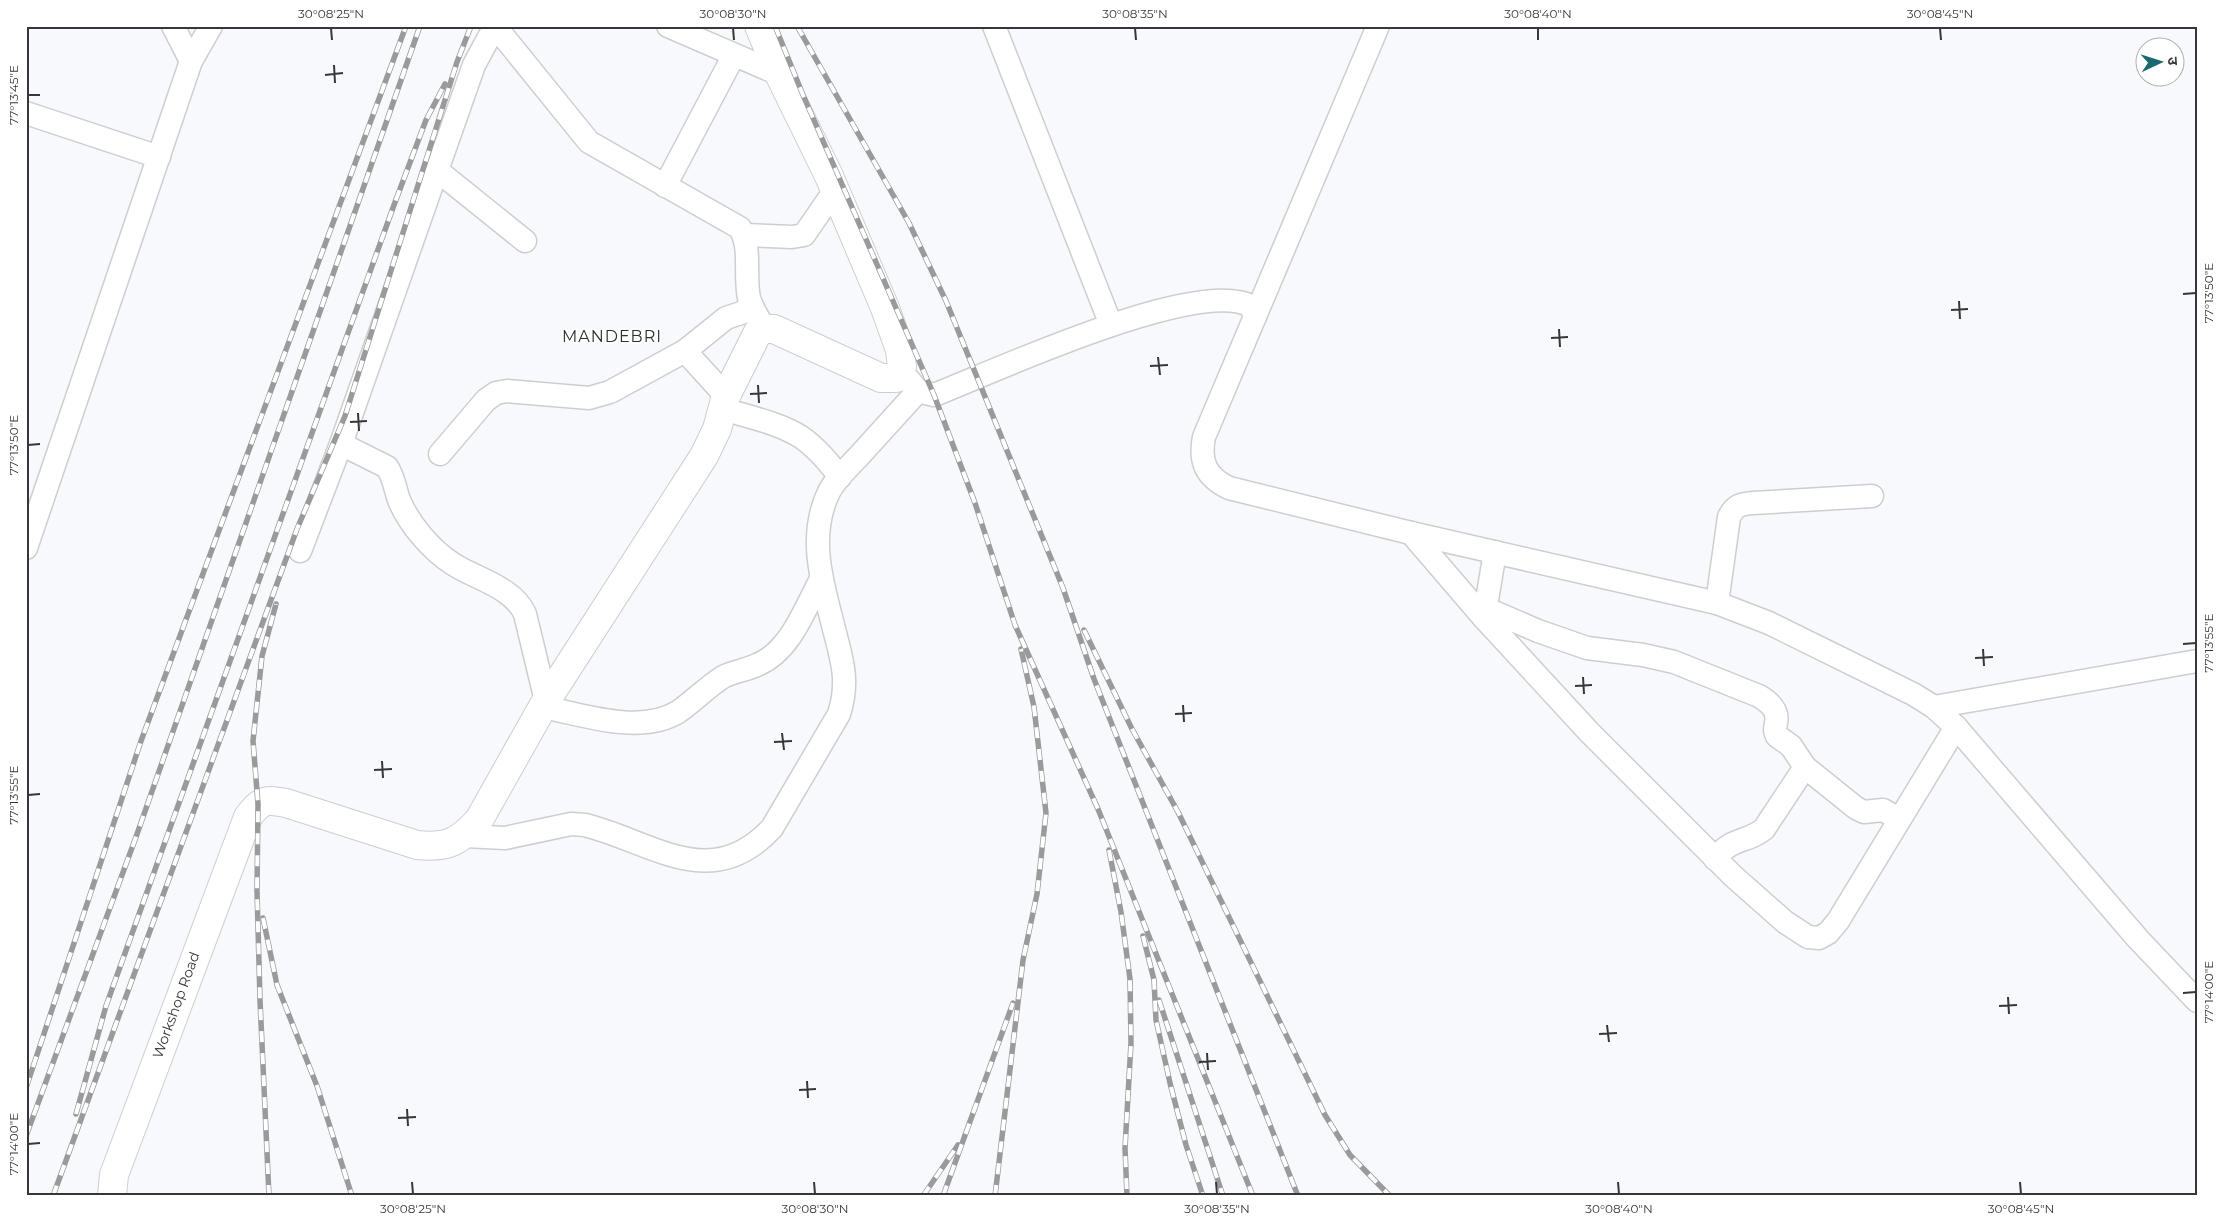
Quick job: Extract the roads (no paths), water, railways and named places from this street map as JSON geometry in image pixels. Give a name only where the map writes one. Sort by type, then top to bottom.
[{"type":"main road","points":[[465,836],[479,820],[545,704],[712,442],[725,403],[758,332],[759,319],[774,329],[880,378],[896,378],[902,366],[900,350],[885,308],[817,148],[779,74],[758,26]]},
{"type":"main road","name":"Workshop Road","points":[[112,1196],[117,1166],[248,817],[258,804],[269,800],[286,803],[417,845],[435,847],[449,844],[465,836]]},
{"type":"street","points":[[174,26],[192,61]]},
{"type":"street","points":[[26,548],[192,61],[211,26]]},
{"type":"street","points":[[300,551],[341,444],[474,66],[495,26],[589,142],[740,228],[744,235],[748,286],[759,319],[726,318],[685,351],[610,392],[589,398],[507,391],[496,393],[486,400],[440,454]]},
{"type":"street","points":[[668,26],[779,74]]},
{"type":"street","points":[[994,26],[1111,324]]},
{"type":"street","points":[[1378,26],[1204,436],[1201,449],[1209,475],[1218,483],[1229,488],[1411,533],[1717,603],[1769,623],[1890,682],[1934,707],[1956,727],[2138,939],[2197,1001]]},
{"type":"street","points":[[665,186],[734,55]]},
{"type":"street","points":[[26,113],[159,157]]},
{"type":"street","points":[[438,171],[526,241]]},
{"type":"street","points":[[744,235],[792,237],[804,235],[835,190]]},
{"type":"street","points":[[902,366],[911,384],[918,391],[934,394],[1111,324],[1163,310],[1217,301],[1245,302],[1251,306],[1255,317]]},
{"type":"street","points":[[685,351],[725,403],[789,430],[802,438],[826,459],[840,477]]},
{"type":"street","points":[[465,836],[505,838],[571,824],[585,825],[691,861],[718,859],[733,855],[757,844],[772,828],[839,714],[844,697],[846,678],[821,579],[818,553],[819,529],[829,492],[840,477],[918,391]]},
{"type":"street","points":[[341,444],[387,467],[392,474],[405,512],[442,557],[505,592],[520,605],[525,614],[545,704],[627,723],[663,719],[677,712],[726,675],[759,664],[776,655],[787,642],[821,579]]},
{"type":"street","points":[[1717,603],[1729,517],[1733,508],[1740,504],[1872,496]]},
{"type":"street","points":[[1411,533],[1485,613],[1590,733],[1715,859],[1785,922],[1808,937],[1819,938],[1828,933],[1838,921],[1956,727]]},
{"type":"street","points":[[1485,613],[1495,552]]},
{"type":"street","points":[[1485,613],[1587,648],[1643,655],[1674,662],[1759,696],[1769,702],[1774,709],[1777,716],[1775,728],[1777,736],[1791,746],[1804,767],[1860,811],[1883,810],[1899,819]]},
{"type":"street","points":[[1934,707],[2197,661]]},
{"type":"street","points":[[1715,859],[1728,844],[1756,835],[1764,829],[1804,767]]},
{"type":"railway","points":[[26,1088],[141,741],[406,26]]},
{"type":"railway","points":[[26,1136],[136,837],[420,26]]},
{"type":"railway","points":[[53,1196],[297,529],[345,416],[457,62],[471,26]]},
{"type":"railway","points":[[775,26],[803,95],[934,395],[975,503],[1015,625],[1098,809],[1253,1196]]},
{"type":"railway","points":[[797,26],[909,223],[946,301],[1063,588],[1094,679],[1298,1196]]},
{"type":"railway","points":[[76,1114],[106,1006],[394,205],[426,120],[445,84]]},
{"type":"railway","points":[[269,1196],[260,1000],[257,891],[258,804],[253,741],[262,656],[276,604]]},
{"type":"railway","points":[[1084,630],[1132,729],[1178,812],[1325,1115],[1350,1155],[1390,1196]]},
{"type":"railway","points":[[995,1196],[1023,960],[1037,894],[1046,813],[1034,707],[1021,649]]},
{"type":"railway","points":[[1109,850],[1121,912],[1130,979],[1131,1043],[1125,1148],[1127,1196]]},
{"type":"railway","points":[[263,918],[277,985],[317,1086],[352,1196]]},
{"type":"railway","points":[[1143,936],[1154,980],[1156,1020],[1170,1083],[1186,1145],[1203,1196]]},
{"type":"railway","points":[[1159,1000],[1223,1196]]},
{"type":"railway","points":[[943,1196],[1013,1003]]},
{"type":"railway","points":[[923,1196],[958,1145]]},
{"type":"district","name":"MANDEBRI","points":[[612,336]]}]
